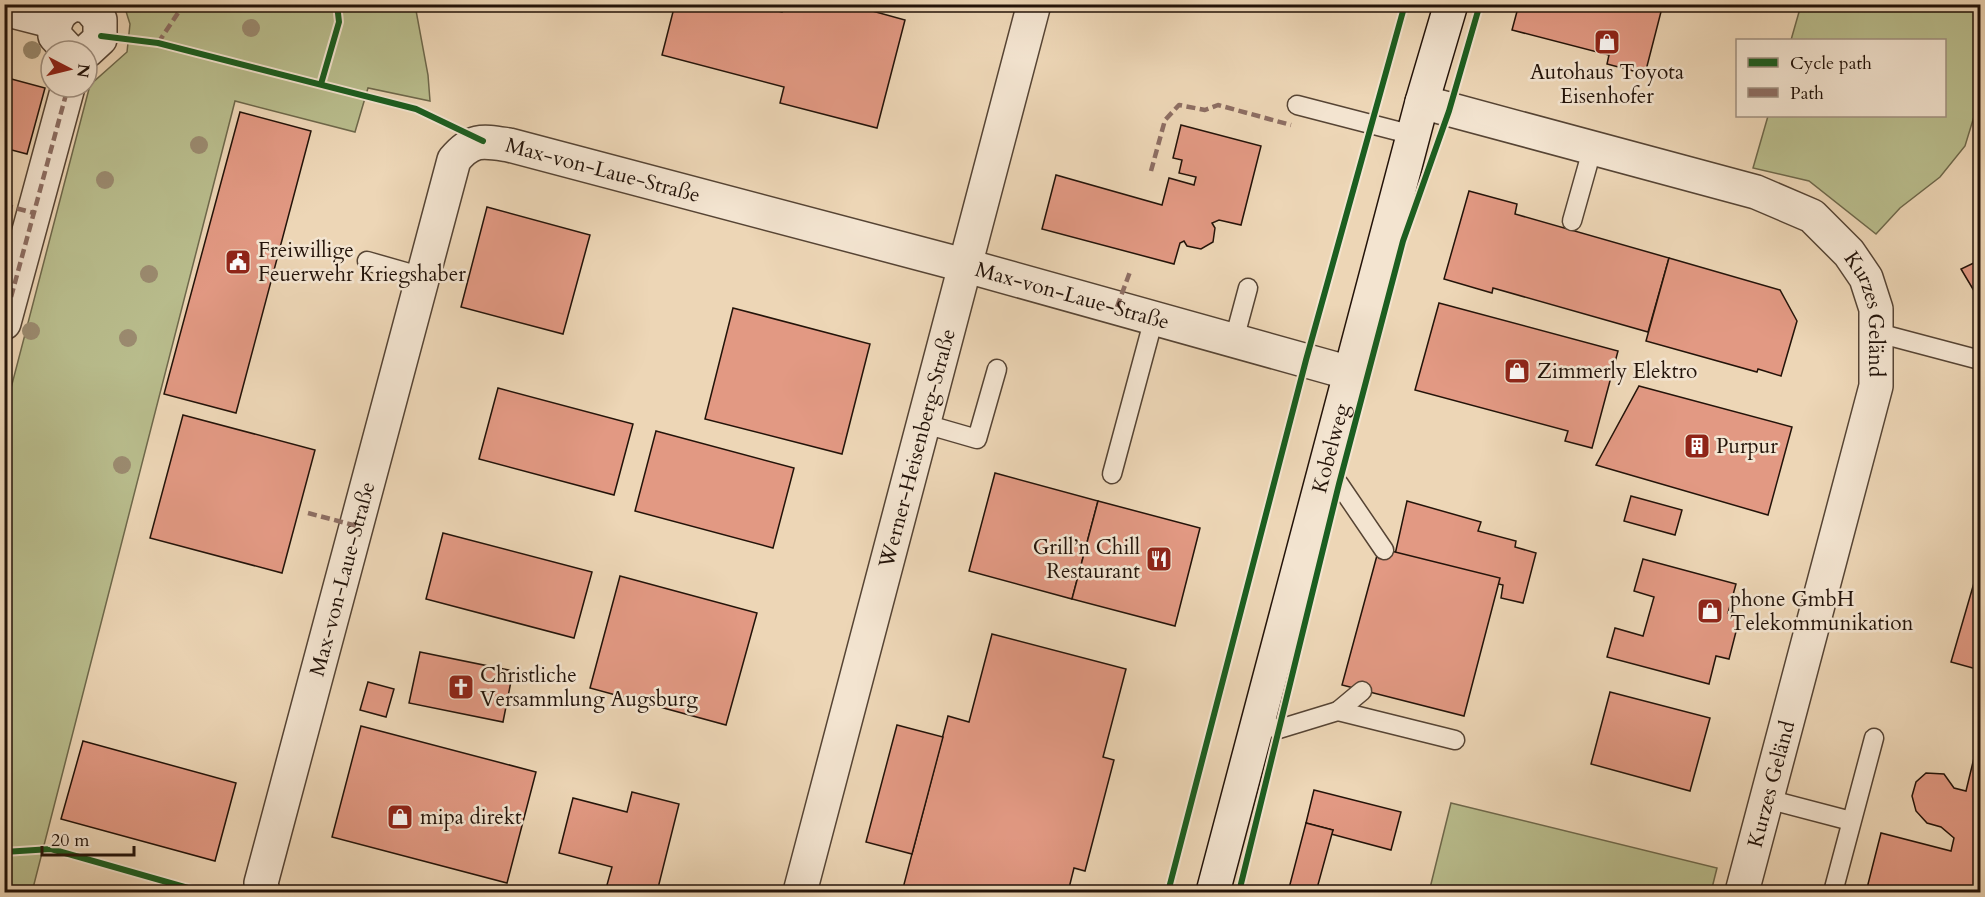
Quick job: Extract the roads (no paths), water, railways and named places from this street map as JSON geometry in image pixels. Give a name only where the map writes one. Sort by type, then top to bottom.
[{"type":"street","name":"Werner-Heisenberg-Straße","points":[[800,892],[967,266],[1034,4]]},
{"type":"street","name":"Kobelweg","points":[[1213,892],[1413,135],[1451,4]]},
{"type":"street","points":[[4,9],[69,10],[83,5],[98,15],[102,26],[99,40]]},
{"type":"street","points":[[58,39],[55,36],[69,10]]},
{"type":"street","points":[[4,323],[65,99]]},
{"type":"street","name":"Kurzes Geländ","points":[[1422,102],[1592,150],[1756,192],[1812,216],[1849,253],[1866,278],[1876,309],[1878,333],[1876,386],[1767,800],[1747,891]]},
{"type":"street","name":"Max-von-Laue-Straße","points":[[263,892],[261,883],[454,160],[465,146],[483,141],[509,145],[967,266],[1350,373]]},
{"type":"lane","points":[[1297,105],[1413,135]]},
{"type":"lane","points":[[1572,221],[1592,150]]},
{"type":"lane","points":[[367,261],[423,277]]},
{"type":"lane","points":[[1234,340],[1248,288]]},
{"type":"lane","points":[[1112,474],[1154,318]]},
{"type":"lane","points":[[1878,333],[1980,360]]},
{"type":"lane","points":[[925,424],[977,439],[997,369]]},
{"type":"lane","points":[[1322,477],[1339,484],[1384,550]]},
{"type":"lane","points":[[1257,724],[1279,729],[1338,711],[1362,691]]},
{"type":"lane","points":[[1338,711],[1455,740]]},
{"type":"lane","points":[[1833,892],[1874,738]]},
{"type":"lane","points":[[1767,800],[1851,821]]},
{"type":"place","name":"Autohaus Toyota Eisenhofer","points":[[1607,42]]},
{"type":"place","name":"Freiwillige Feuerwehr Kriegshaber","points":[[238,262]]},
{"type":"place","name":"Zimmerly Elektro","points":[[1517,371]]},
{"type":"place","name":"Purpur","points":[[1697,446]]},
{"type":"place","name":"Grill’n Chill Restaurant","points":[[1159,559]]},
{"type":"place","name":"phone GmbH Telekommunikation","points":[[1710,611]]},
{"type":"place","name":"Christliche Versammlung Augsburg","points":[[461,687]]},
{"type":"place","name":"mipa direkt","points":[[400,817]]}]
